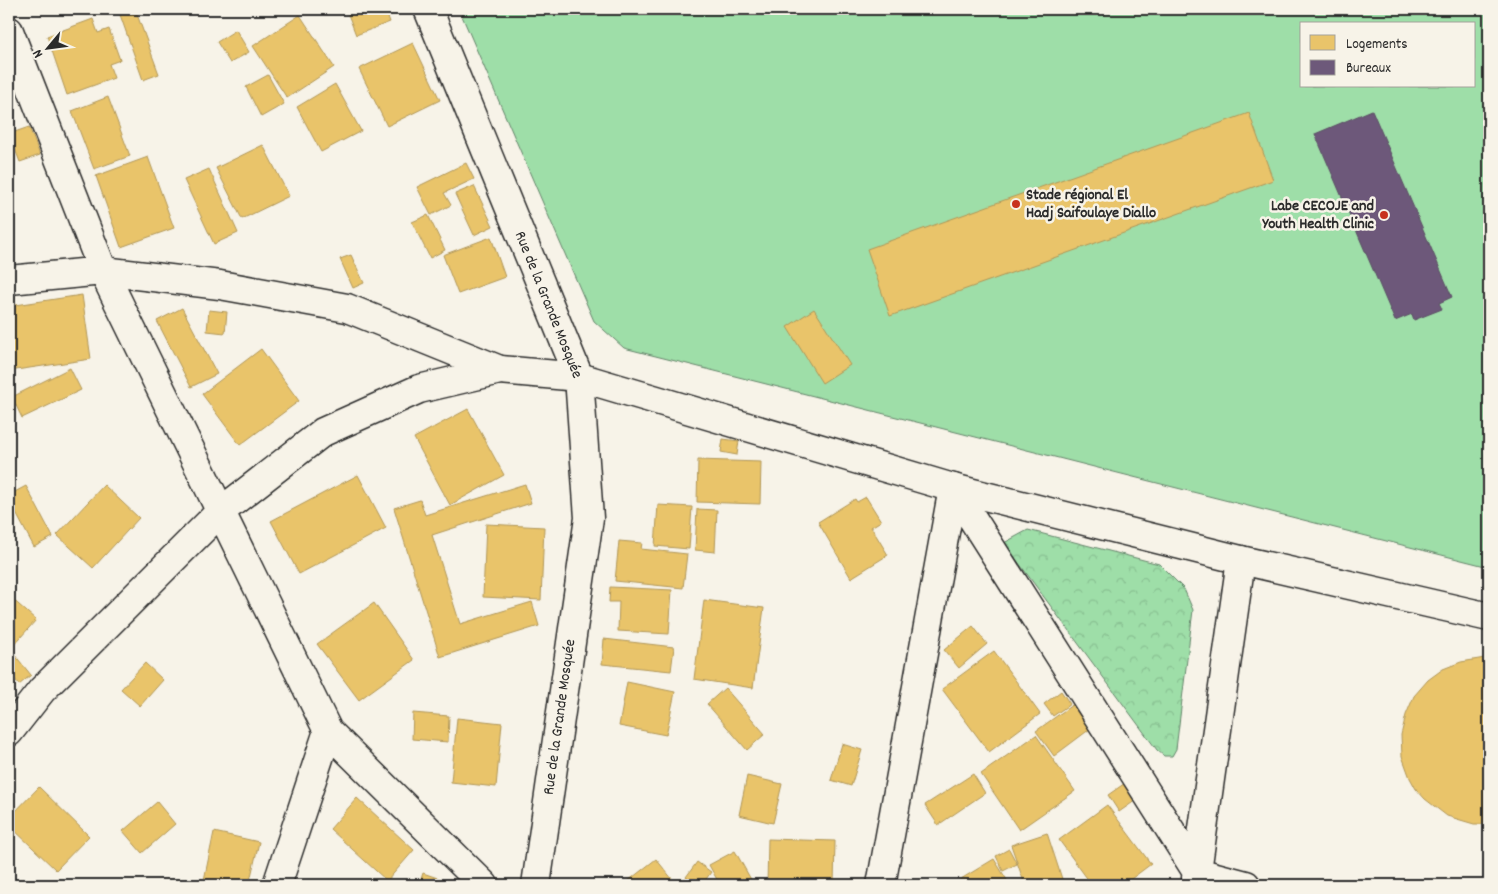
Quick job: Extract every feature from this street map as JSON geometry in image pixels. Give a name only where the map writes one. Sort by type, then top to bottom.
[{"type":"street","name":"Rue de la Grande Mosquée","points":[[428,9],[579,377],[589,518],[536,885]]},
{"type":"street","points":[[9,31],[103,271],[328,731],[484,885]]},
{"type":"street","points":[[9,280],[103,271],[220,285],[347,308],[500,370],[579,377],[953,488],[1241,560],[1489,617]]},
{"type":"street","points":[[9,732],[42,690],[220,512],[322,432],[419,389],[500,370]]},
{"type":"street","points":[[953,488],[1196,878]]},
{"type":"street","points":[[881,885],[953,488]]},
{"type":"street","points":[[1196,878],[1241,560]]},
{"type":"street","points":[[277,885],[328,731]]},
{"type":"street","points":[[1196,878],[1246,885]]},
{"type":"green space","name":"Stade régional El Hadj Saifoulaye Diallo","points":[[459,9],[1489,9],[1489,567],[624,348],[594,321]]},
{"type":"green space","points":[[1028,530],[1159,564],[1184,589],[1193,610],[1176,749],[1172,756],[1164,756],[1157,750],[1004,543]]},
{"type":"building: Logements","points":[[118,9],[135,9],[159,74],[143,80]]},
{"type":"building: Logements","points":[[346,9],[385,9],[390,22],[356,35]]},
{"type":"building: Logements","points":[[300,15],[334,67],[287,98],[253,46]]},
{"type":"building: Logements","points":[[93,19],[98,33],[109,29],[120,60],[109,64],[114,78],[67,95],[47,36]]},
{"type":"building: Logements","points":[[236,30],[249,52],[230,63],[217,42]]},
{"type":"building: Logements","points":[[413,43],[440,100],[387,126],[359,69]]},
{"type":"building: Logements","points":[[268,75],[284,104],[261,117],[246,87]]},
{"type":"building: Logements","points":[[335,84],[361,131],[321,152],[297,107]]},
{"type":"building: Logements","points":[[108,97],[130,156],[94,169],[72,111]]},
{"type":"building: Logements","points":[[1249,113],[1273,180],[890,316],[867,249]]},
{"type":"building: Logements","points":[[29,127],[40,155],[20,162],[9,134]]},
{"type":"building: Logements","points":[[263,145],[289,196],[242,219],[216,168]]},
{"type":"building: Logements","points":[[148,157],[174,228],[121,247],[96,176]]},
{"type":"building: Logements","points":[[466,163],[474,179],[444,193],[451,205],[431,215],[417,187]]},
{"type":"building: Logements","points":[[209,169],[238,233],[214,244],[184,180]]},
{"type":"building: Logements","points":[[474,186],[493,226],[474,235],[455,194]]},
{"type":"building: Logements","points":[[428,215],[445,250],[430,258],[412,222]]},
{"type":"building: Logements","points":[[491,237],[505,277],[458,294],[443,255]]},
{"type":"building: Logements","points":[[351,255],[364,283],[353,288],[340,259]]},
{"type":"building: Logements","points":[[82,295],[91,359],[9,371],[9,306]]},
{"type":"building: Logements","points":[[182,308],[217,374],[191,387],[157,321]]},
{"type":"building: Logements","points":[[814,309],[850,365],[822,383],[787,327]]},
{"type":"building: Logements","points":[[209,310],[227,312],[225,333],[207,331]]},
{"type":"building: Logements","points":[[261,349],[299,401],[240,445],[202,394]]},
{"type":"building: Logements","points":[[70,368],[81,390],[22,418],[12,397]]},
{"type":"building: Logements","points":[[468,409],[504,475],[450,505],[414,438]]},
{"type":"building: Logements","points":[[723,439],[739,441],[737,455],[721,452]]},
{"type":"building: Logements","points":[[698,460],[761,462],[760,504],[697,502]]},
{"type":"building: Logements","points":[[358,475],[386,528],[299,574],[271,521]]},
{"type":"building: Logements","points":[[525,484],[531,503],[432,535],[460,624],[532,602],[539,626],[440,657],[394,508],[420,500],[425,515]]},
{"type":"building: Logements","points":[[104,485],[139,518],[93,568],[57,535]]},
{"type":"building: Logements","points":[[26,486],[53,537],[34,547],[9,500],[9,495]]},
{"type":"building: Logements","points":[[866,497],[881,521],[871,527],[888,555],[851,578],[818,522],[855,499],[857,502]]},
{"type":"building: Logements","points":[[658,505],[692,507],[689,549],[655,546]]},
{"type":"building: Logements","points":[[697,509],[717,510],[715,552],[695,550]]},
{"type":"building: Logements","points":[[486,524],[544,527],[541,600],[483,597]]},
{"type":"building: Logements","points":[[619,541],[642,543],[641,549],[687,554],[683,588],[615,581]]},
{"type":"building: Logements","points":[[610,587],[672,590],[669,634],[618,631],[619,602],[609,602]]},
{"type":"building: Logements","points":[[9,596],[36,620],[12,647],[9,644]]},
{"type":"building: Logements","points":[[704,600],[764,608],[753,688],[694,679]]},
{"type":"building: Logements","points":[[374,603],[414,660],[359,700],[317,644]]},
{"type":"building: Logements","points":[[973,626],[987,644],[959,668],[944,650]]},
{"type":"building: Logements","points":[[604,639],[674,647],[671,671],[602,664]]},
{"type":"building: Logements","points":[[994,651],[1040,714],[989,752],[942,689]]},
{"type":"building: Logements","points":[[14,654],[31,675],[19,685],[9,671],[9,657]]},
{"type":"building: Logements","points":[[1489,659],[1488,824],[1474,824],[1447,816],[1425,799],[1416,789],[1402,756],[1401,735],[1406,715],[1414,696],[1428,680],[1443,669],[1461,662]]},
{"type":"building: Logements","points":[[145,663],[163,680],[140,706],[121,689]]},
{"type":"building: Logements","points":[[627,682],[675,692],[666,735],[619,726]]},
{"type":"building: Logements","points":[[725,688],[765,734],[747,750],[707,704]]},
{"type":"building: Logements","points":[[1061,691],[1070,704],[1053,716],[1044,704]]},
{"type":"building: Logements","points":[[1072,705],[1090,729],[1054,756],[1036,731]]},
{"type":"building: Logements","points":[[413,713],[449,716],[448,742],[412,739]]},
{"type":"building: Logements","points":[[457,718],[502,723],[496,787],[451,782]]},
{"type":"building: Logements","points":[[1036,735],[1075,791],[1019,830],[981,774]]},
{"type":"building: Logements","points":[[842,744],[862,750],[851,786],[831,780]]},
{"type":"building: Logements","points":[[973,774],[985,793],[938,825],[925,805]]},
{"type":"building: Logements","points":[[747,776],[782,784],[773,823],[739,815]]},
{"type":"building: Logements","points":[[1128,781],[1139,798],[1119,812],[1108,795]]},
{"type":"building: Logements","points":[[39,787],[89,836],[56,870],[9,825],[9,818]]},
{"type":"building: Logements","points":[[357,798],[414,850],[387,881],[330,829]]},
{"type":"building: Logements","points":[[157,802],[175,824],[142,853],[123,831]]},
{"type":"building: Logements","points":[[1107,805],[1151,864],[1123,885],[1092,885],[1059,840]]},
{"type":"building: Logements","points":[[214,832],[259,842],[249,885],[203,885]]},
{"type":"building: Logements","points":[[1047,833],[1064,885],[1025,885],[1011,845]]},
{"type":"building: Logements","points":[[768,839],[835,841],[834,885],[767,885]]},
{"type":"building: Logements","points":[[1009,849],[1017,864],[1003,871],[996,856]]},
{"type":"building: Logements","points":[[735,851],[754,885],[720,885],[709,865]]},
{"type":"building: Logements","points":[[656,859],[677,885],[623,885]]},
{"type":"building: Logements","points":[[994,859],[1010,885],[951,885]]},
{"type":"building: Logements","points":[[697,862],[711,872],[702,885],[697,885],[686,877]]},
{"type":"building: Logements","points":[[423,873],[458,885],[419,885]]},
{"type":"building: Logements","points":[[9,876],[20,885],[9,885]]},
{"type":"building: Bureaux","name":"Labe CECOJE and Youth Health Clinic","points":[[1372,110],[1452,297],[1439,303],[1442,309],[1414,320],[1412,314],[1395,321],[1315,134]]},
{"type":"place","name":"Stade régional El Hadj Saifoulaye Diallo","points":[[1016,204]]},
{"type":"place","name":"Labe CECOJE and Youth Health Clinic","points":[[1384,215]]}]
